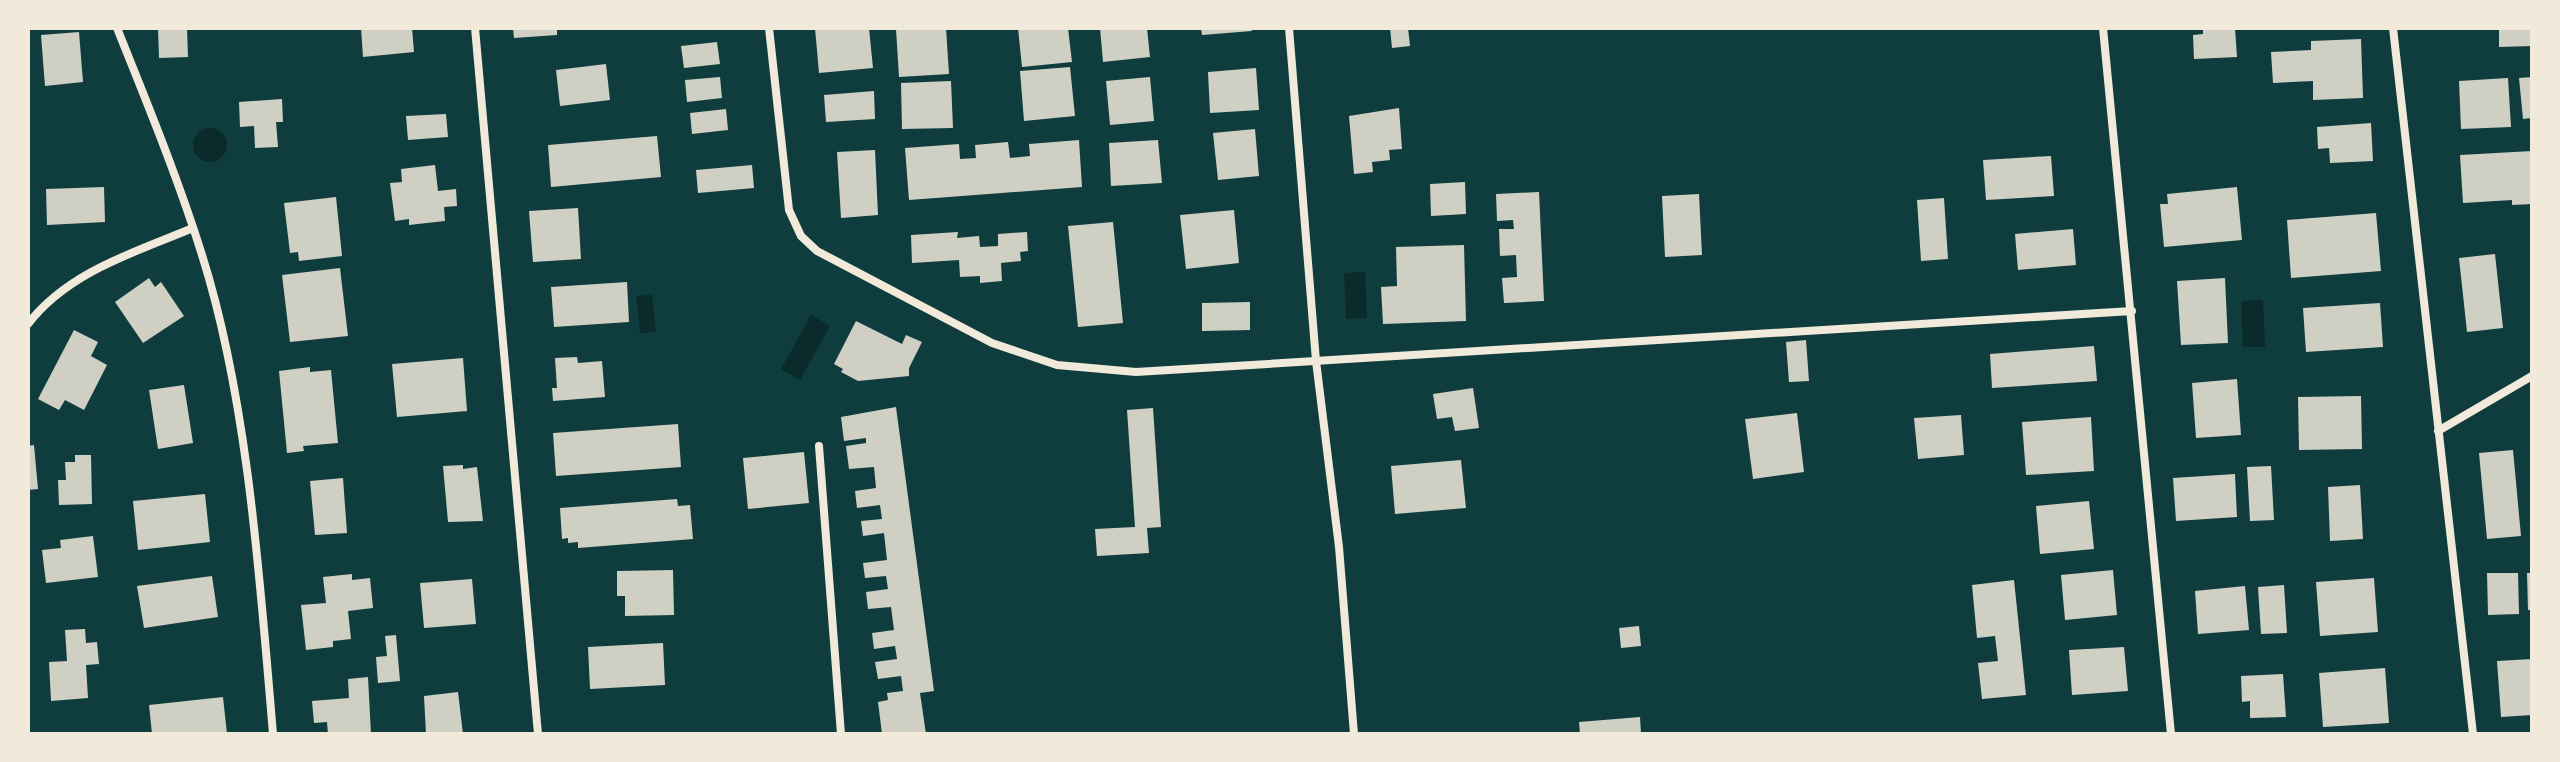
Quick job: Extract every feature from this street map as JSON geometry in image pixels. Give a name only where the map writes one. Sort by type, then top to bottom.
[{"type":"street","points":[[117,28],[193,228],[218,317],[243,450],[273,734]]},
{"type":"street","points":[[475,28],[538,734]]},
{"type":"street","points":[[769,28],[789,210],[801,236],[826,257],[992,343],[1057,365],[1136,372],[2132,311]]},
{"type":"street","points":[[1289,28],[1316,361],[1339,547],[1354,734]]},
{"type":"street","points":[[2103,28],[2171,734]]},
{"type":"street","points":[[2393,28],[2473,734]]},
{"type":"street","points":[[28,324],[55,297],[93,271],[193,228]]},
{"type":"street","points":[[2438,431],[2532,376]]},
{"type":"street","points":[[819,446],[841,734]]},
{"type":"water","points":[[210,128],[222,133],[227,145],[222,157],[210,162],[198,157],[193,145],[198,133]]},
{"type":"water","points":[[1365,272],[1367,318],[1346,319],[1344,273]]},
{"type":"water","points":[[652,295],[656,332],[640,333],[636,296]]},
{"type":"water","points":[[2263,300],[2265,347],[2243,347],[2241,301]]},
{"type":"water","points":[[811,315],[830,326],[800,380],[781,369]]},
{"type":"building","points":[[158,28],[187,28],[188,57],[159,58]]},
{"type":"building","points":[[361,28],[412,28],[414,52],[363,57]]},
{"type":"building","points":[[513,28],[557,28],[557,35],[514,38]]},
{"type":"building","points":[[815,28],[869,28],[873,68],[819,73]]},
{"type":"building","points":[[946,28],[949,74],[899,77],[896,29]]},
{"type":"building","points":[[1018,28],[1068,28],[1072,62],[1022,67]]},
{"type":"building","points":[[1100,28],[1147,28],[1150,57],[1103,62]]},
{"type":"building","points":[[1201,28],[1252,28],[1252,31],[1202,35]]},
{"type":"building","points":[[1390,28],[1408,28],[1410,46],[1392,48]]},
{"type":"building","points":[[2203,28],[2235,28],[2237,57],[2194,59],[2193,35],[2203,34]]},
{"type":"building","points":[[2499,28],[2532,28],[2532,46],[2499,47]]},
{"type":"building","points":[[79,32],[83,82],[45,86],[41,35]]},
{"type":"building","points":[[2361,39],[2363,98],[2313,100],[2313,81],[2273,83],[2271,52],[2311,50],[2311,41]]},
{"type":"building","points":[[717,42],[720,64],[684,68],[681,46]]},
{"type":"building","points":[[606,64],[610,100],[560,106],[556,70]]},
{"type":"building","points":[[1070,67],[1075,116],[1024,121],[1020,71]]},
{"type":"building","points":[[1256,68],[1259,110],[1210,113],[1208,72]]},
{"type":"building","points":[[720,77],[722,98],[687,102],[685,80]]},
{"type":"building","points":[[1150,77],[1154,121],[1110,125],[1106,81]]},
{"type":"building","points":[[2532,77],[2532,118],[2523,119],[2519,78]]},
{"type":"building","points":[[2508,78],[2511,127],[2461,129],[2459,81]]},
{"type":"building","points":[[951,81],[953,128],[902,129],[901,83]]},
{"type":"building","points":[[874,91],[875,119],[826,122],[824,95]]},
{"type":"building","points":[[282,99],[283,122],[276,122],[278,147],[255,148],[254,126],[240,127],[239,102]]},
{"type":"building","points":[[1399,108],[1402,149],[1389,150],[1390,160],[1372,162],[1373,172],[1354,174],[1349,116]]},
{"type":"building","points":[[726,109],[728,130],[692,134],[690,113]]},
{"type":"building","points":[[446,114],[448,137],[408,140],[406,116]]},
{"type":"building","points":[[2371,123],[2373,161],[2330,163],[2329,148],[2318,149],[2317,127]]},
{"type":"building","points":[[1255,129],[1259,176],[1218,180],[1213,133]]},
{"type":"building","points":[[657,136],[661,177],[551,187],[548,145]]},
{"type":"building","points":[[1079,140],[1082,187],[909,200],[905,148],[959,144],[960,159],[976,158],[975,145],[1008,142],[1010,158],[1030,156],[1029,144]]},
{"type":"building","points":[[1158,140],[1162,183],[1111,186],[1109,143]]},
{"type":"building","points":[[875,150],[878,215],[841,218],[837,152]]},
{"type":"building","points":[[2532,151],[2532,204],[2512,205],[2512,200],[2463,203],[2460,155]]},
{"type":"building","points":[[2051,156],[2054,196],[1986,200],[1983,160]]},
{"type":"building","points":[[435,165],[438,191],[456,189],[457,206],[444,207],[445,221],[409,225],[409,219],[395,221],[390,183],[402,182],[401,169]]},
{"type":"building","points":[[752,165],[754,188],[698,193],[696,170]]},
{"type":"building","points":[[1465,182],[1466,214],[1431,216],[1430,184]]},
{"type":"building","points":[[104,187],[105,222],[47,225],[46,189]]},
{"type":"building","points":[[2237,187],[2242,240],[2164,247],[2160,204],[2168,204],[2167,194]]},
{"type":"building","points":[[1539,192],[1544,301],[1504,303],[1502,278],[1517,277],[1516,255],[1500,256],[1499,229],[1514,229],[1513,220],[1497,221],[1496,194]]},
{"type":"building","points":[[1699,194],[1702,255],[1665,257],[1662,196]]},
{"type":"building","points":[[336,197],[342,256],[299,261],[298,252],[290,253],[284,203]]},
{"type":"building","points":[[1944,198],[1948,259],[1921,261],[1917,200]]},
{"type":"building","points":[[578,208],[581,259],[533,262],[529,211]]},
{"type":"building","points":[[1234,210],[1239,263],[1186,269],[1180,215]]},
{"type":"building","points":[[2376,213],[2381,271],[2291,278],[2287,220]]},
{"type":"building","points":[[1113,222],[1123,323],[1078,327],[1068,226]]},
{"type":"building","points":[[2073,229],[2076,265],[2018,270],[2015,234]]},
{"type":"building","points":[[958,232],[957,238],[979,236],[980,247],[998,246],[998,234],[1027,232],[1028,251],[1020,252],[1021,261],[1001,263],[1002,281],[980,283],[980,276],[960,277],[959,260],[912,263],[911,235]]},
{"type":"building","points":[[1464,245],[1466,321],[1383,324],[1381,287],[1397,286],[1396,247]]},
{"type":"building","points":[[2495,254],[2503,328],[2467,332],[2459,258]]},
{"type":"building","points":[[340,268],[348,336],[290,342],[282,275]]},
{"type":"building","points":[[149,278],[155,287],[161,282],[184,316],[143,343],[115,302]]},
{"type":"building","points":[[2225,278],[2228,343],[2181,345],[2177,281]]},
{"type":"building","points":[[627,282],[629,322],[554,327],[551,287]]},
{"type":"building","points":[[1250,302],[1250,330],[1202,331],[1202,303]]},
{"type":"building","points":[[2380,303],[2383,347],[2306,352],[2303,308]]},
{"type":"building","points":[[856,321],[902,344],[906,335],[922,342],[909,368],[909,376],[858,381],[841,372],[843,369],[834,364]]},
{"type":"building","points":[[74,330],[98,342],[91,356],[107,365],[84,410],[65,400],[59,410],[38,399]]},
{"type":"building","points":[[1806,340],[1809,381],[1789,382],[1786,342]]},
{"type":"building","points":[[2094,346],[2097,381],[1992,388],[1990,354]]},
{"type":"building","points":[[577,357],[578,363],[602,361],[605,397],[553,401],[552,388],[557,388],[555,358]]},
{"type":"building","points":[[463,358],[467,411],[397,417],[392,364]]},
{"type":"building","points":[[310,367],[310,372],[331,370],[338,443],[303,446],[304,451],[287,453],[279,371]]},
{"type":"building","points":[[2237,379],[2241,435],[2196,438],[2192,383]]},
{"type":"building","points":[[184,385],[193,443],[158,449],[149,390]]},
{"type":"building","points":[[1473,388],[1479,428],[1455,431],[1452,417],[1437,419],[1433,394]]},
{"type":"building","points":[[2361,396],[2362,449],[2299,450],[2298,397]]},
{"type":"building","points":[[896,407],[934,691],[920,693],[926,734],[882,734],[878,702],[888,700],[887,693],[903,691],[901,676],[878,679],[875,662],[897,659],[895,646],[874,649],[872,633],[894,630],[891,607],[868,609],[866,592],[888,589],[886,576],[865,578],[863,563],[887,560],[884,533],[863,536],[861,521],[882,519],[880,505],[857,508],[855,491],[876,488],[874,467],[849,469],[846,446],[866,443],[866,438],[844,441],[841,417]]},
{"type":"building","points":[[1153,408],[1161,527],[1147,528],[1149,553],[1097,556],[1095,529],[1135,527],[1127,410]]},
{"type":"building","points":[[1797,413],[1804,472],[1753,479],[1745,419]]},
{"type":"building","points":[[1961,415],[1964,455],[1918,459],[1914,418]]},
{"type":"building","points":[[2091,417],[2094,471],[2026,475],[2022,422]]},
{"type":"building","points":[[678,424],[681,467],[556,476],[553,433]]},
{"type":"building","points":[[34,445],[38,489],[28,490],[28,446]]},
{"type":"building","points":[[2513,450],[2521,536],[2487,539],[2479,453]]},
{"type":"building","points":[[804,452],[809,503],[748,509],[743,458]]},
{"type":"building","points":[[75,455],[91,455],[92,504],[59,505],[58,480],[66,480],[65,462],[75,462]]},
{"type":"building","points":[[1461,460],[1466,508],[1395,514],[1391,466]]},
{"type":"building","points":[[463,465],[463,469],[477,467],[483,521],[448,522],[443,466]]},
{"type":"building","points":[[2271,466],[2274,520],[2250,521],[2247,467]]},
{"type":"building","points":[[2235,474],[2237,517],[2176,521],[2173,478]]},
{"type":"building","points":[[343,478],[347,533],[315,535],[310,481]]},
{"type":"building","points":[[2360,485],[2363,539],[2330,541],[2328,487]]},
{"type":"building","points":[[205,494],[210,542],[138,550],[133,501]]},
{"type":"building","points":[[677,499],[678,506],[690,505],[693,539],[578,548],[578,542],[568,543],[568,538],[562,539],[560,508]]},
{"type":"building","points":[[2089,501],[2094,549],[2040,554],[2036,506]]},
{"type":"building","points":[[93,536],[98,577],[46,583],[42,550],[61,548],[60,540]]},
{"type":"building","points":[[673,570],[674,615],[625,616],[625,596],[617,596],[617,571]]},
{"type":"building","points":[[2113,570],[2117,615],[2065,620],[2061,575]]},
{"type":"building","points":[[2487,573],[2518,573],[2519,614],[2488,615]]},
{"type":"building","points":[[2527,573],[2532,573],[2532,610],[2528,610]]},
{"type":"building","points":[[352,574],[352,580],[370,578],[373,608],[348,611],[351,639],[333,641],[333,647],[306,650],[301,605],[326,603],[323,577]]},
{"type":"building","points":[[212,576],[218,617],[144,628],[137,586]]},
{"type":"building","points":[[2374,578],[2378,632],[2320,636],[2316,582]]},
{"type":"building","points":[[472,579],[476,624],[424,628],[420,583]]},
{"type":"building","points":[[2014,580],[2026,695],[1982,699],[1978,663],[1998,661],[1995,636],[1977,638],[1972,585]]},
{"type":"building","points":[[2284,585],[2287,633],[2261,634],[2258,587]]},
{"type":"building","points":[[2245,586],[2249,630],[2198,634],[2195,591]]},
{"type":"building","points":[[1639,626],[1641,646],[1621,648],[1619,628]]},
{"type":"building","points":[[85,629],[86,643],[97,642],[99,664],[86,665],[88,698],[51,701],[49,662],[67,661],[65,630]]},
{"type":"building","points":[[396,635],[400,681],[378,683],[376,657],[387,656],[385,636]]},
{"type":"building","points":[[663,643],[665,685],[590,689],[588,647]]},
{"type":"building","points":[[2124,647],[2128,691],[2072,695],[2069,650]]},
{"type":"building","points":[[2532,659],[2532,715],[2501,717],[2497,661]]},
{"type":"building","points":[[2385,668],[2389,723],[2323,727],[2319,673]]},
{"type":"building","points":[[2283,674],[2286,717],[2250,718],[2250,701],[2242,702],[2241,676]]},
{"type":"building","points":[[368,677],[371,734],[328,734],[327,722],[314,723],[312,701],[349,698],[348,679]]},
{"type":"building","points":[[458,692],[463,734],[426,734],[424,696]]},
{"type":"building","points":[[223,697],[227,734],[152,734],[149,705]]},
{"type":"building","points":[[1640,717],[1641,734],[1580,734],[1579,722]]}]
